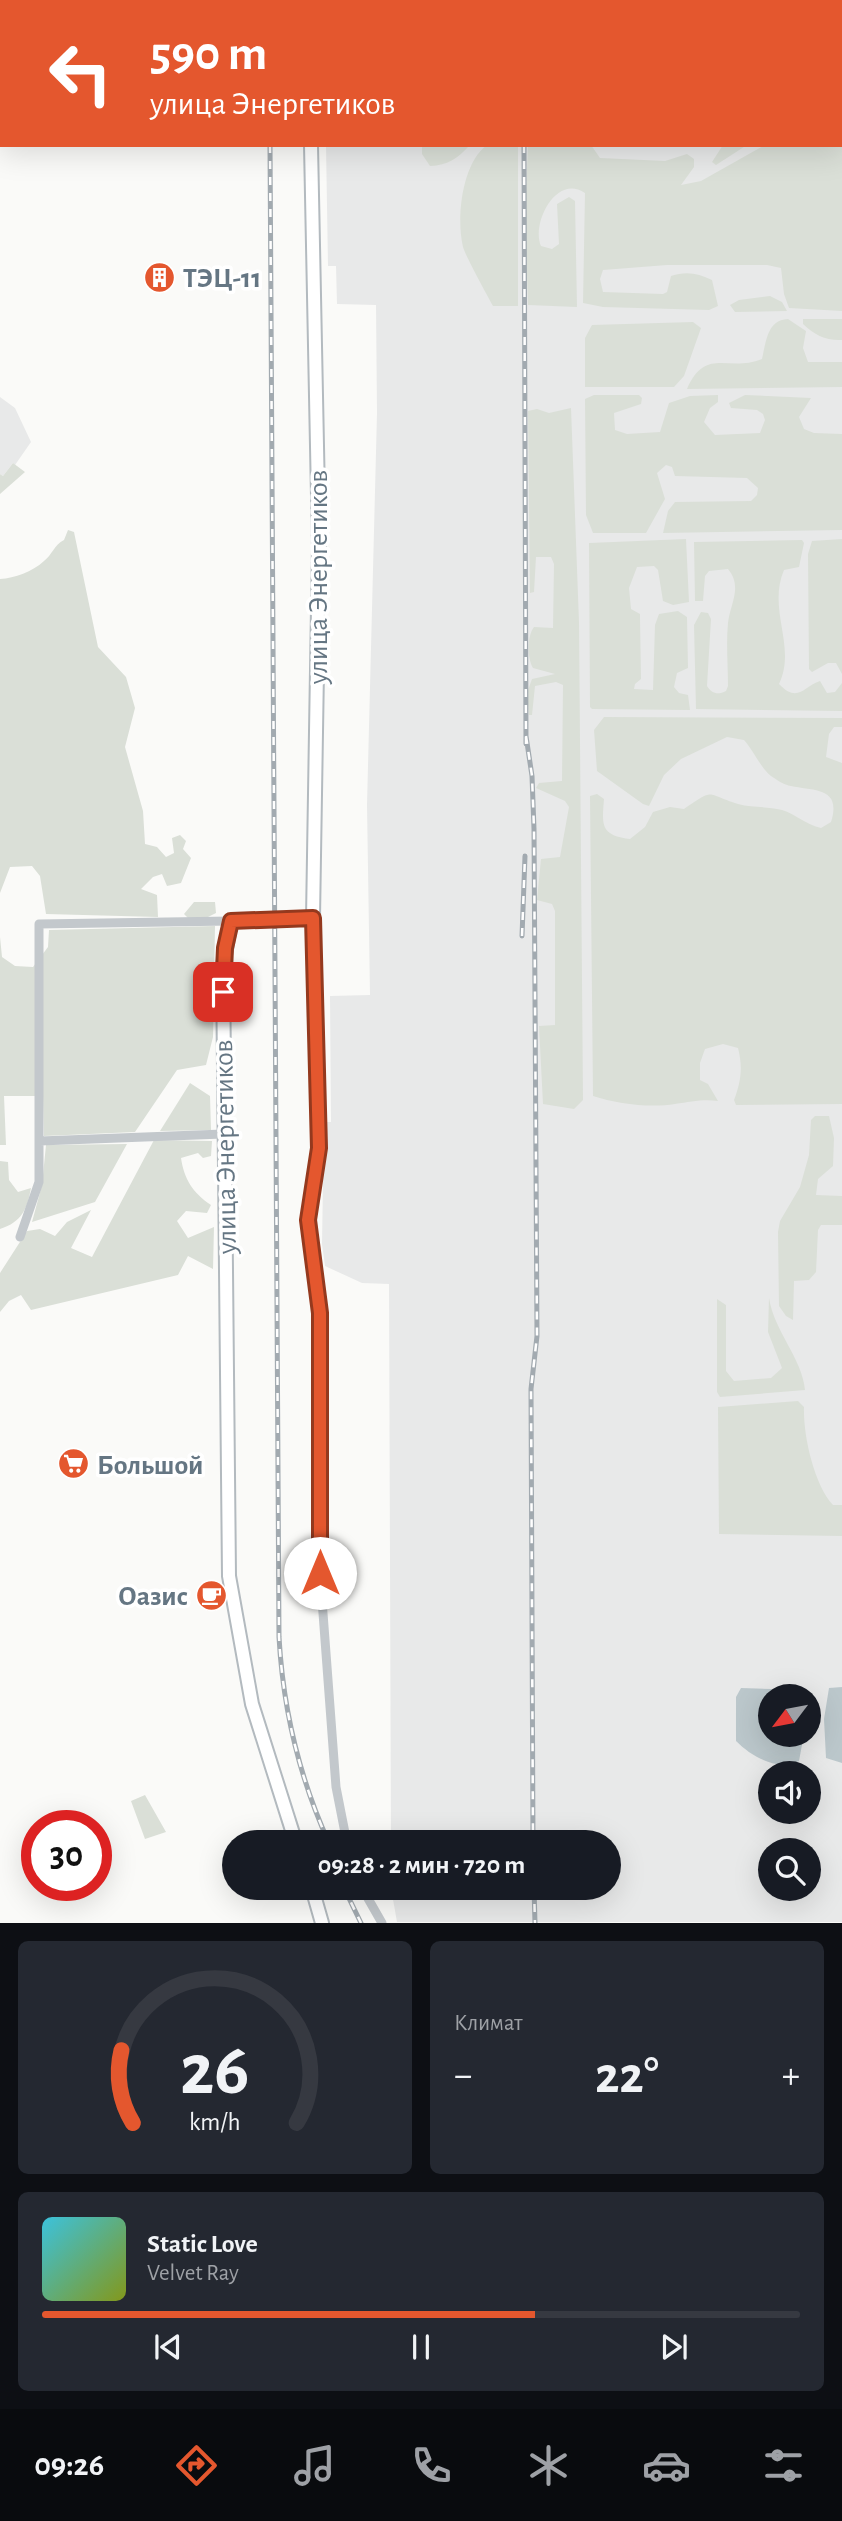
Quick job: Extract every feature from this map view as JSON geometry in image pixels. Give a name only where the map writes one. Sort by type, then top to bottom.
[{"type":"street","name":"улица Энергетиков","points":[[311,147],[319,546],[313,918]]},
{"type":"street","points":[[20,1237],[39,1182],[39,924],[313,918],[319,1148],[308,1220],[320,1313],[320,1573],[335,1787],[344,1830]]},
{"type":"street","name":"улица Энергетиков","points":[[231,921],[223,966],[229,1576],[252,1704],[292,1830]]},
{"type":"street","points":[[40,1141],[223,1134]]},
{"type":"street","points":[[315,1900],[322,1923]]},
{"type":"street","points":[[369,1900],[382,1923]]},
{"type":"shaded area","points":[[326,147],[842,147],[842,1922],[397,1922],[393,1900],[621,1900],[621,1830],[391,1830],[389,1284],[362,1283],[325,1266],[322,1244],[324,1122],[331,1122],[330,996],[370,995],[367,805],[377,413],[376,305],[337,304],[336,266],[328,266]]},
{"type":"shaded area","points":[[422,147],[468,147],[452,160],[430,166],[422,154]]},
{"type":"shaded area","points":[[485,147],[518,147],[518,306],[493,306],[463,247],[460,221],[463,192],[472,164]]},
{"type":"shaded area","points":[[528,147],[592,147],[600,158],[665,161],[687,154],[694,159],[694,167],[681,185],[701,181],[761,147],[842,147],[842,311],[789,308],[784,294],[781,268],[767,265],[667,265],[603,270],[600,279],[603,292],[663,294],[667,292],[671,276],[687,273],[702,276],[712,280],[718,306],[709,310],[603,307],[583,303],[585,193],[574,189],[564,190],[548,204],[543,214],[539,237],[541,246],[552,249],[559,244],[557,204],[569,197],[575,201],[577,307],[528,305],[525,216]]},
{"type":"shaded area","points":[[722,147],[744,147],[716,165],[712,162]]},
{"type":"shaded area","points":[[770,296],[782,302],[787,311],[735,312],[730,305],[739,300]]},
{"type":"shaded area","points":[[788,319],[806,331],[803,348],[808,362],[842,362],[842,387],[687,389],[694,376],[710,364],[750,363],[762,359],[766,339],[772,328],[781,320]]},
{"type":"shaded area","points":[[803,319],[842,319],[842,340],[816,334],[803,324]]},
{"type":"shaded area","points":[[693,322],[701,328],[684,376],[674,387],[585,387],[585,338],[592,325]]},
{"type":"shaded area","points":[[594,395],[639,395],[642,398],[641,404],[614,413],[615,430],[627,434],[660,432],[669,403],[690,396],[718,395],[718,402],[710,408],[704,422],[715,435],[760,433],[765,420],[763,414],[757,410],[731,408],[729,403],[745,395],[811,398],[799,417],[804,429],[814,433],[842,434],[842,530],[663,533],[668,511],[675,502],[751,501],[757,495],[758,488],[747,478],[675,476],[672,467],[666,465],[657,473],[665,499],[646,533],[593,533],[586,515],[585,399]]},
{"type":"shaded area","points":[[0,397],[15,408],[31,442],[15,465],[13,463],[3,476],[0,474]]},
{"type":"shaded area","points":[[571,408],[579,622],[583,1100],[574,1109],[543,1104],[539,1026],[555,1025],[555,911],[552,904],[537,900],[541,859],[560,857],[569,807],[565,801],[536,788],[539,783],[562,781],[563,685],[556,682],[535,686],[532,715],[529,715],[527,693],[532,679],[555,674],[533,668],[529,653],[529,641],[534,627],[553,628],[554,564],[551,557],[536,557],[534,592],[530,593],[528,411],[537,409],[549,413]]},
{"type":"shaded area","points":[[13,463],[25,472],[0,494],[0,474],[3,476]]},
{"type":"shaded area","points":[[68,530],[74,532],[98,647],[126,677],[135,708],[125,747],[143,811],[145,844],[157,847],[166,857],[174,853],[172,838],[180,835],[186,841],[183,849],[191,858],[181,883],[167,886],[162,874],[153,877],[141,889],[157,895],[158,917],[46,914],[40,876],[32,866],[10,867],[0,893],[0,579],[23,574],[39,565],[64,540]]},
{"type":"shaded area","points":[[686,539],[689,602],[673,605],[663,601],[658,570],[654,566],[637,567],[629,588],[631,609],[640,614],[641,679],[634,689],[653,690],[655,625],[659,614],[678,611],[687,617],[688,668],[677,673],[674,687],[679,693],[688,695],[690,710],[592,709],[589,543]]},
{"type":"shaded area","points":[[842,539],[842,674],[836,663],[828,663],[812,672],[809,669],[808,554],[812,541]]},
{"type":"shaded area","points":[[802,540],[804,543],[799,567],[784,570],[780,585],[785,656],[779,684],[791,693],[796,693],[820,681],[827,693],[835,692],[842,683],[842,711],[696,709],[694,625],[701,612],[708,613],[711,619],[707,686],[715,693],[726,691],[728,623],[735,582],[728,569],[709,571],[705,576],[703,601],[695,601],[694,542]]},
{"type":"shaded area","points":[[604,717],[842,718],[842,727],[834,727],[829,734],[826,757],[842,763],[842,1104],[736,1105],[734,1100],[740,1074],[740,1055],[738,1048],[723,1044],[705,1049],[700,1063],[700,1080],[708,1084],[718,1101],[644,1105],[593,1096],[590,796],[597,794],[604,799],[603,822],[608,831],[630,839],[645,827],[653,812],[670,807],[684,809],[711,794],[743,805],[782,810],[821,828],[831,822],[833,811],[833,802],[824,793],[781,782],[767,773],[744,740],[727,737],[681,759],[664,775],[649,806],[643,804],[597,771],[594,730]]},
{"type":"shaded area","points":[[194,902],[215,902],[216,913],[206,918],[189,919],[184,914]]},
{"type":"shaded area","points":[[215,926],[213,1037],[206,1065],[177,1070],[135,1132],[44,1136],[43,1096],[4,1096],[6,1145],[0,1145],[0,937],[2,957],[15,966],[33,967],[48,947],[49,930]]},
{"type":"shaded area","points":[[190,1083],[210,1096],[211,1130],[160,1131]]},
{"type":"shaded area","points":[[815,1116],[829,1116],[834,1138],[833,1166],[818,1179],[816,1195],[842,1196],[842,1225],[821,1225],[818,1230],[816,1272],[809,1280],[794,1281],[793,1320],[786,1316],[779,1306],[778,1232],[780,1221],[800,1187],[809,1155],[811,1120]]},
{"type":"shaded area","points":[[154,1140],[212,1141],[211,1156],[203,1158],[198,1153],[181,1158],[190,1185],[211,1205],[207,1213],[186,1211],[177,1221],[188,1238],[214,1227],[213,1269],[188,1256],[178,1275],[31,1310],[21,1295],[9,1301],[0,1312],[0,1273],[27,1231],[40,1229],[55,1236],[67,1222],[91,1210],[71,1248],[92,1257]]},
{"type":"shaded area","points":[[127,1144],[95,1202],[32,1222],[42,1185],[46,1145]]},
{"type":"shaded area","points":[[0,1161],[8,1162],[9,1180],[18,1192],[31,1188],[22,1214],[14,1223],[0,1229]]},
{"type":"shaded area","points":[[769,1298],[776,1322],[799,1367],[805,1390],[720,1397],[717,1392],[717,1299],[726,1305],[726,1371],[734,1381],[771,1378],[782,1368],[768,1332]]},
{"type":"shaded area","points":[[798,1401],[804,1407],[805,1431],[820,1485],[833,1505],[842,1505],[842,1536],[719,1534],[718,1407]]},
{"type":"shaded area","points":[[842,1687],[842,1763],[826,1758],[824,1719],[829,1688]]},
{"type":"shaded area","points":[[741,1688],[758,1689],[758,1747],[802,1747],[799,1761],[765,1761],[736,1741],[736,1697]]},
{"type":"shaded area","points":[[145,1795],[166,1832],[145,1839],[131,1801]]},
{"type":"railway","points":[[270,147],[279,1637],[284,1690],[294,1742],[323,1830]]},
{"type":"railway","points":[[524,147],[526,744]]},
{"type":"railway","points":[[526,736],[532,776],[534,829],[537,1336],[531,1389],[533,1830]]},
{"type":"railway","points":[[522,936],[525,856]]},
{"type":"railway","points":[[350,1900],[361,1923]]},
{"type":"railway","points":[[534,1900],[535,1923]]},
{"type":"place","name":"ТЭЦ-11","points":[[160,277]]},
{"type":"place","name":"Большой","points":[[74,1464]]},
{"type":"place","name":"Оазис","points":[[211,1595]]},
{"type":"route","points":[[223,992],[225,948],[231,921],[313,918],[319,1148],[308,1220],[308,1241],[320,1313],[320,1573]]}]
